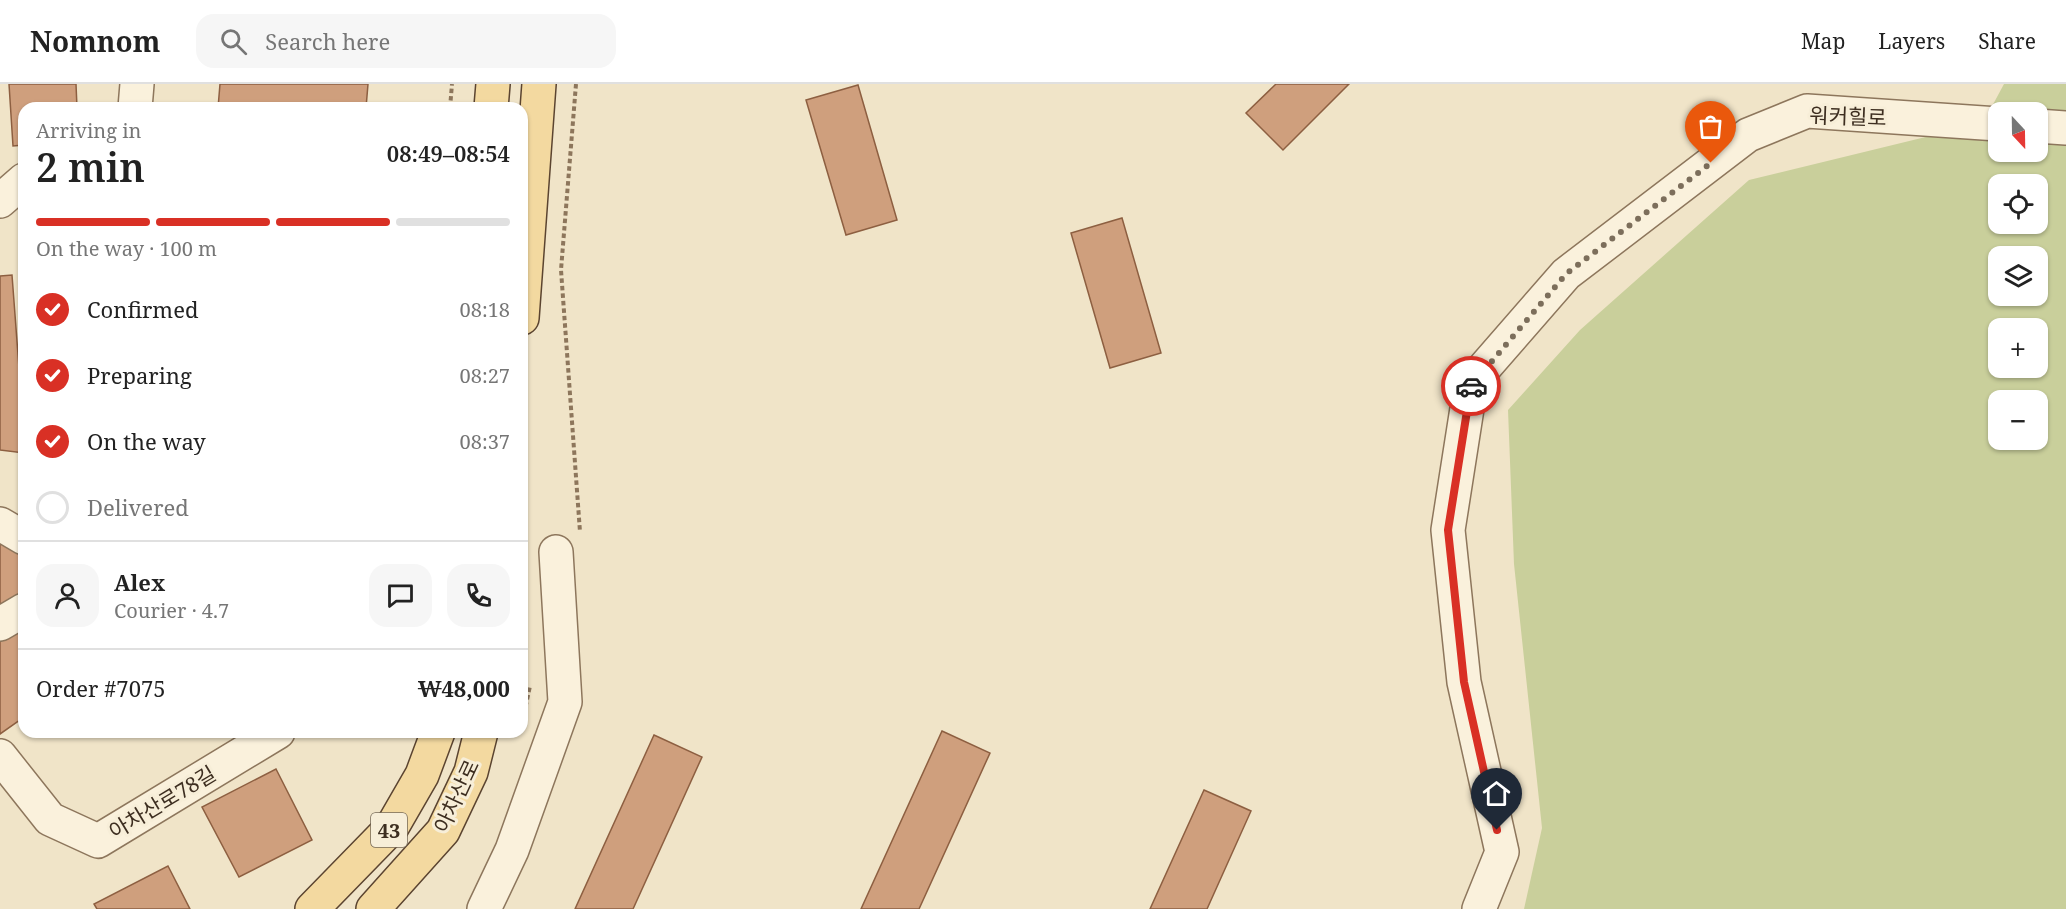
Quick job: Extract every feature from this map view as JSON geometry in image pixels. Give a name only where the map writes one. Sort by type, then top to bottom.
[{"type":"main road","points":[[492,102],[493,84]]},
{"type":"main road","points":[[528,235],[539,84]]},
{"type":"main road","name":"아차산로","points":[[312,909],[392,827],[422,775],[436,738]]},
{"type":"main road","name":"아차산로","points":[[376,907],[443,831],[471,772],[480,738]]},
{"type":"street","points":[[136,102],[137,84]]},
{"type":"street","name":"워커힐로","points":[[1479,909],[1502,852],[1464,682],[1448,530],[1471,383],[1566,274],[1748,135],[1807,111],[1988,123]]},
{"type":"street","points":[[2048,127],[2066,128]]},
{"type":"street","points":[[0,201],[18,185]]},
{"type":"street","points":[[0,524],[18,534]]},
{"type":"street","points":[[484,909],[512,850],[565,702],[568,546]]},
{"type":"street","points":[[0,624],[18,614]]},
{"type":"street","name":"아차산로78길","points":[[0,756],[50,819],[98,841],[268,738]]},
{"type":"path","points":[[450,102],[452,84]]},
{"type":"path","points":[[568,546],[561,270],[576,84]]},
{"type":"green space","points":[[2004,84],[2066,84],[2066,909],[1524,909],[1542,828],[1514,564],[1508,410],[1580,330],[1749,180],[1983,123],[1988,114],[1988,162],[2048,162],[2048,102],[1994,102]]},
{"type":"building","points":[[9,84],[76,84],[77,102],[18,102],[18,146],[13,146]]},
{"type":"building","points":[[220,84],[368,84],[366,102],[218,102]]},
{"type":"building","points":[[1276,84],[1349,84],[1283,150],[1246,113]]},
{"type":"building","points":[[858,85],[897,220],[846,235],[806,100]]},
{"type":"building","points":[[1122,218],[1161,353],[1110,368],[1071,233]]},
{"type":"building","points":[[12,275],[18,354],[18,452],[0,450],[0,276]]},
{"type":"building","points":[[0,534],[18,544],[18,610],[0,620]]},
{"type":"building","points":[[18,628],[18,721],[0,734],[0,638]]},
{"type":"building","points":[[942,731],[990,753],[919,909],[861,909]]},
{"type":"building","points":[[654,735],[702,757],[633,909],[575,909]]},
{"type":"building","points":[[276,769],[312,840],[239,877],[202,807]]},
{"type":"building","points":[[1204,790],[1251,811],[1207,909],[1150,909]]},
{"type":"building","points":[[168,866],[190,909],[97,909],[94,904]]},
{"type":"way so far","points":[[1471,386],[1471,383],[1566,274],[1711,163]]},
{"type":"route","points":[[1471,386],[1448,530],[1464,682],[1497,830]]}]
